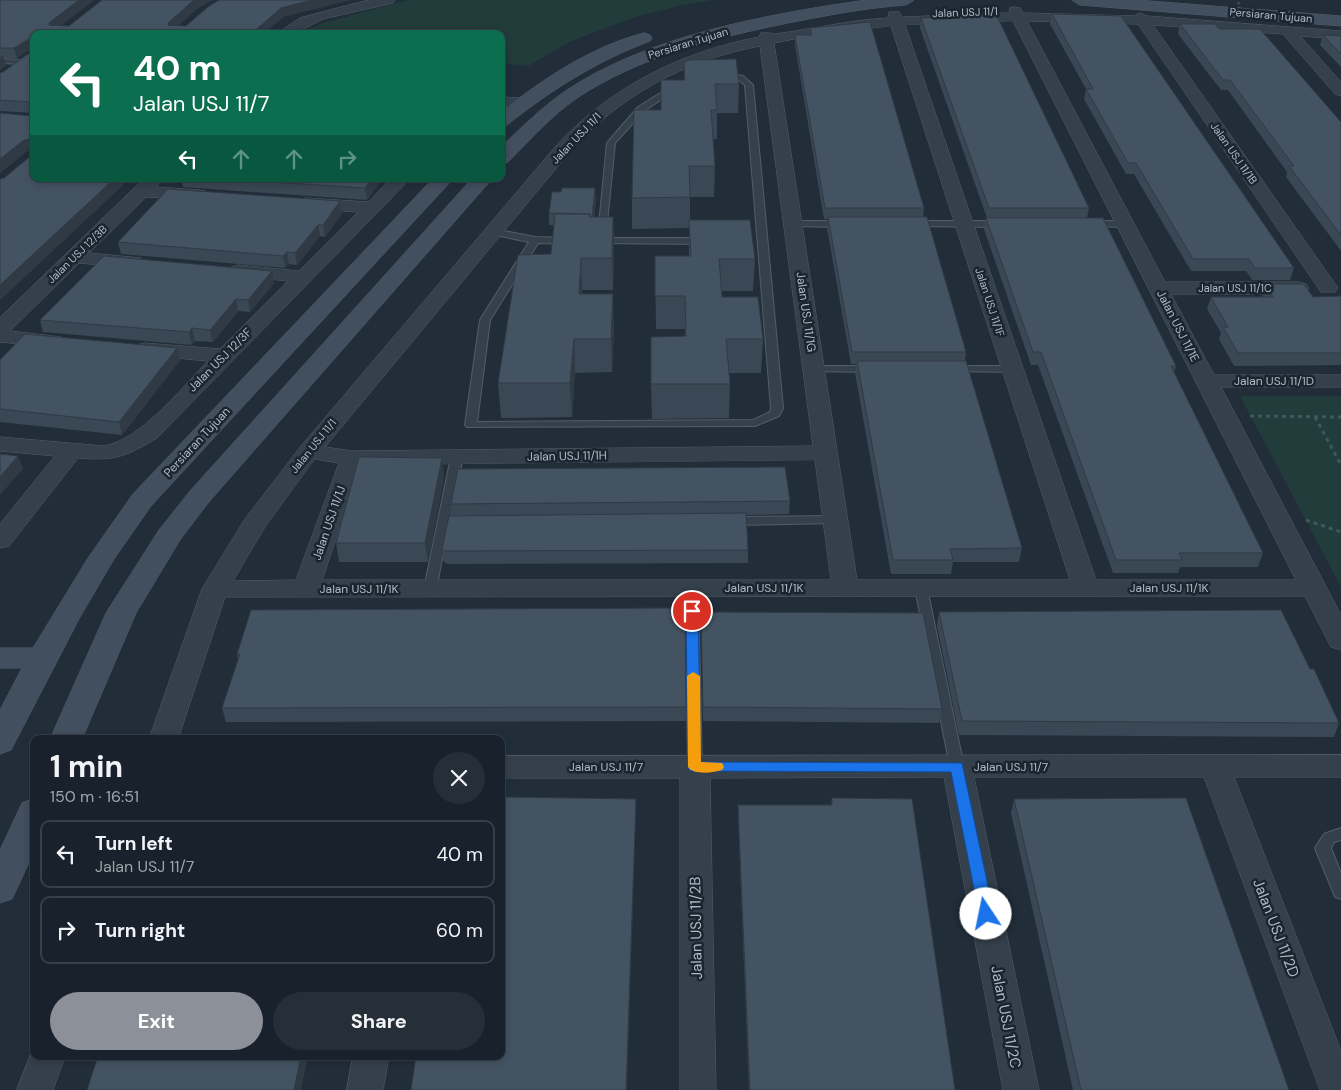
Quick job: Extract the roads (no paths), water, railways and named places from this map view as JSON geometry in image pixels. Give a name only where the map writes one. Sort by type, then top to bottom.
[{"type":"main road","name":"Persiaran Tujuan","points":[[1080,0],[1341,21]]},
{"type":"main road","name":"Persiaran Tujuan","points":[[684,27],[818,4],[900,8]]},
{"type":"main road","name":"Persiaran Tujuan","points":[[505,154],[580,88],[631,62],[693,39],[818,4]]},
{"type":"main road","name":"Persiaran Tujuan","points":[[1216,7],[1341,11]]},
{"type":"main road","name":"Persiaran Tujuan","points":[[505,118],[522,103],[571,70],[619,46],[658,34]]},
{"type":"main road","name":"Persiaran Tujuan","points":[[0,742],[42,658],[82,586],[113,538],[142,500],[440,182]]},
{"type":"main road","points":[[68,735],[122,613],[169,536],[199,497],[479,182]]},
{"type":"main road","points":[[0,658],[42,658]]},
{"type":"main road","points":[[0,889],[30,821]]},
{"type":"street","points":[[288,30],[294,25],[315,18],[388,0]]},
{"type":"street","name":"Jalan USJ 11/1","points":[[164,735],[215,589],[254,524],[308,451],[562,150],[586,123],[636,87],[684,64],[766,36],[900,8],[1077,12],[1341,35]]},
{"type":"street","name":"Jalan USJ 11/1F","points":[[900,8],[964,224],[1086,588]]},
{"type":"street","name":"Jalan USJ 11/1E","points":[[1015,11],[1341,641]]},
{"type":"street","name":"Jalan USJ 11/1B","points":[[1140,17],[1335,288]]},
{"type":"street","points":[[1287,30],[1341,91]]},
{"type":"street","name":"Jalan USJ 11/1G","points":[[766,36],[845,588]]},
{"type":"street","points":[[0,78],[26,62]]},
{"type":"street","points":[[505,102],[522,103]]},
{"type":"street","name":"Jalan USJ 12/3F","points":[[0,444],[104,453],[120,450],[149,433],[398,182]]},
{"type":"street","points":[[148,185],[219,196]]},
{"type":"street","name":"Jalan USJ 12/3B","points":[[0,329],[148,185]]},
{"type":"street","points":[[287,201],[373,208]]},
{"type":"street","points":[[74,257],[154,264]]},
{"type":"street","points":[[224,270],[303,277]]},
{"type":"street","name":"Jalan USJ 11/1C","points":[[1158,288],[1335,288]]},
{"type":"street","points":[[0,336],[78,343]]},
{"type":"street","points":[[126,348],[224,356]]},
{"type":"street","name":"Jalan USJ 11/1D","points":[[1206,381],[1341,381]]},
{"type":"street","points":[[0,540],[71,451]]},
{"type":"street","name":"Jalan USJ 11/1H","points":[[308,451],[352,458],[826,453]]},
{"type":"street","name":"Jalan USJ 11/1J","points":[[306,589],[352,458]]},
{"type":"street","name":"Jalan USJ 11/1K","points":[[215,589],[1313,588]]},
{"type":"street","name":"Jalan USJ 11/2D","points":[[1215,766],[1338,1090]]},
{"type":"street","name":"Jalan USJ 11/7","points":[[505,767],[1341,766]]},
{"type":"street","name":"Jalan USJ 11/2B","points":[[695,767],[698,1090]]},
{"type":"street","name":"Jalan USJ 11/2C","points":[[957,767],[1021,1090]]},
{"type":"street","points":[[35,1090],[46,1060]]},
{"type":"street","points":[[365,1090],[370,1060]]},
{"type":"lane","points":[[0,61],[26,62]]},
{"type":"lane","points":[[535,240],[485,320],[471,425],[755,423],[774,414],[777,408],[758,241],[749,85],[747,80],[741,77],[708,75]]},
{"type":"lane","points":[[591,241],[611,143],[641,109],[684,83]]},
{"type":"lane","points":[[793,224],[860,224]]},
{"type":"lane","points":[[898,224],[1011,224]]},
{"type":"lane","points":[[1078,224],[1125,224]]},
{"type":"lane","points":[[492,232],[535,240],[717,241]]},
{"type":"lane","points":[[814,369],[883,369]]},
{"type":"lane","points":[[943,369],[1013,369]]},
{"type":"lane","points":[[430,589],[449,523],[457,457]]},
{"type":"lane","points":[[718,521],[835,520]]},
{"type":"lane","points":[[692,588],[695,767]]},
{"type":"lane","points":[[921,588],[957,767]]},
{"type":"lane","points":[[1341,834],[1329,838],[1323,848],[1341,892]]}]
